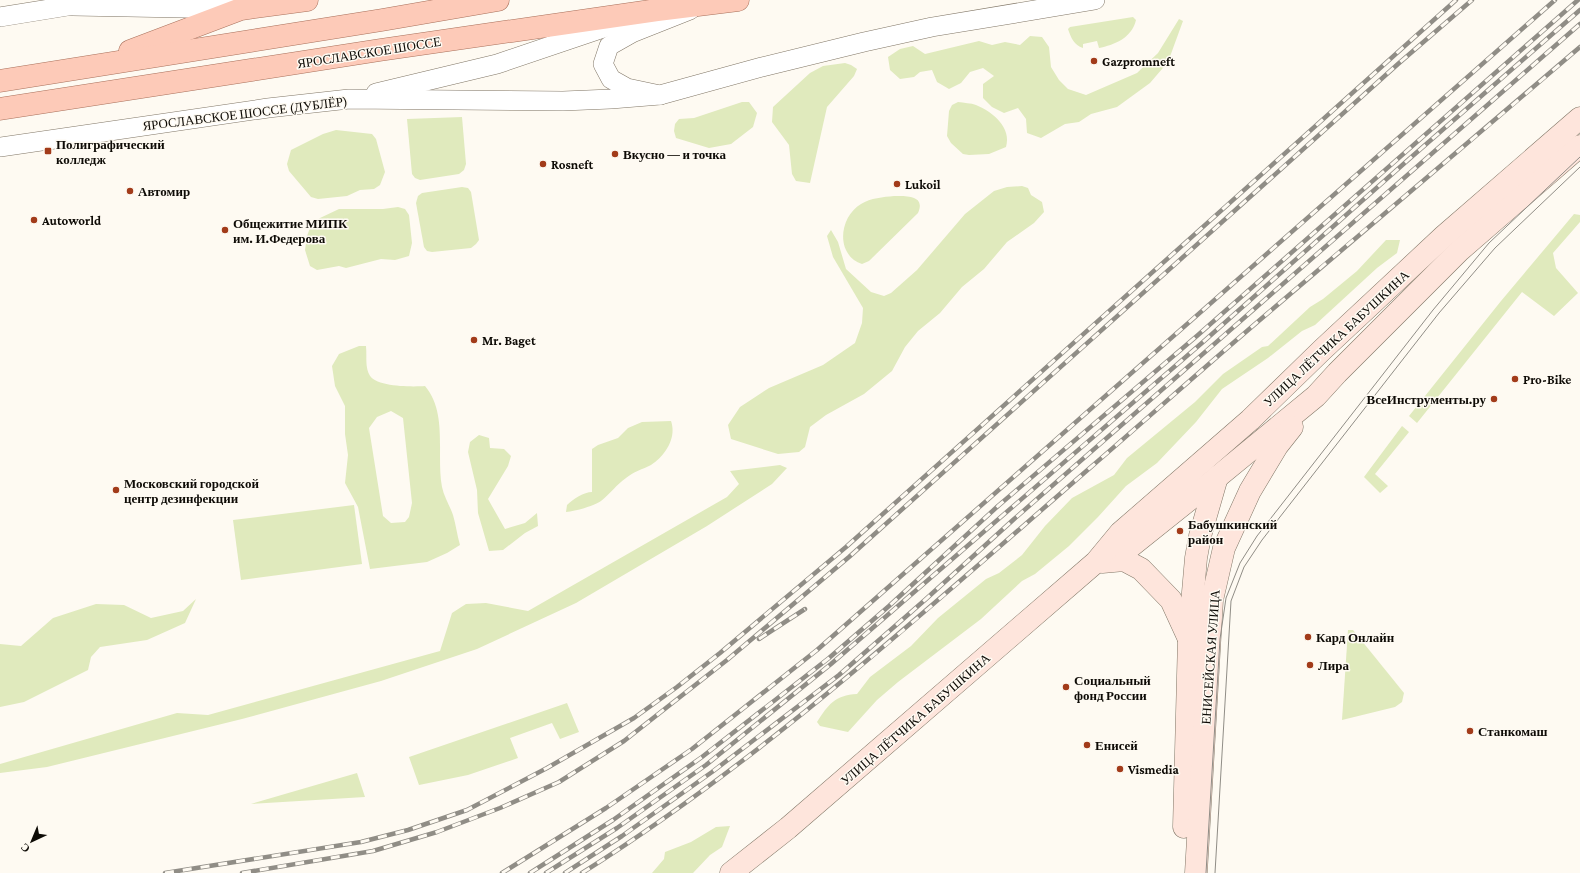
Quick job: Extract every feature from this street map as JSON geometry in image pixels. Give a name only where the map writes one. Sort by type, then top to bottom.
[{"type":"main road","points":[[86,67],[241,9],[307,0]]},
{"type":"main road","points":[[0,81],[498,0]]},
{"type":"main road","name":"ЯРОСЛАВСКОЕ ШОССЕ","points":[[0,109],[380,50],[657,10],[738,0]]},
{"type":"main road","name":"УЛИЦА ЛЁТЧИКА БАБУШКИНА","points":[[731,873],[788,828],[1096,562],[1120,533],[1250,420],[1322,350],[1444,236],[1580,118]]},
{"type":"main road","name":"УЛИЦА ЛЁТЧИКА БАБУШКИНА","points":[[1096,562],[1130,547],[1316,396],[1459,251],[1580,146]]},
{"type":"main road","name":"ЕНИСЕЙСКАЯ УЛИЦА","points":[[1196,873],[1212,600],[1224,548],[1250,491],[1277,446],[1316,396]]},
{"type":"main road","name":"ЕНИСЕЙСКАЯ УЛИЦА","points":[[1183,873],[1189,638],[1199,543],[1215,479],[1231,449],[1250,420]]},
{"type":"main road","points":[[1096,562],[1124,560],[1141,569],[1171,600],[1189,638]]},
{"type":"street","points":[[0,17],[103,0]]},
{"type":"street","name":"ЯРОСЛАВСКОЕ ШОССЕ (ДУБЛЁР)","points":[[0,147],[268,108],[349,99],[563,101],[611,100],[660,95],[762,67],[932,27],[1095,0]]},
{"type":"street","points":[[660,95],[627,88],[611,79],[604,64],[609,46],[632,33],[703,5]]},
{"type":"street","points":[[72,6],[241,9]]},
{"type":"street","points":[[349,99],[497,64],[657,10]]},
{"type":"green space","points":[[1133,17],[1136,20],[1131,32],[1116,43],[1099,48],[1097,41],[1083,44],[1083,48],[1080,47],[1073,41],[1068,29],[1070,27]]},
{"type":"green space","points":[[1179,19],[1183,21],[1168,62],[1150,83],[1117,107],[1091,114],[1079,122],[1065,124],[1041,138],[1027,133],[1026,119],[1018,108],[1004,113],[992,107],[983,98],[983,84],[994,76],[983,68],[970,72],[961,83],[949,89],[937,82],[932,70],[920,72],[914,77],[900,79],[890,70],[888,57],[900,49],[913,46],[925,54],[979,41],[992,45],[1005,42],[1020,45],[1030,36],[1042,37],[1049,47],[1051,67],[1059,80],[1068,89],[1086,95],[1137,73],[1158,53]]},
{"type":"green space","points":[[845,63],[857,69],[854,76],[827,107],[810,183],[796,181],[792,174],[789,145],[772,122],[773,107],[810,73],[823,66]]},
{"type":"green space","points":[[742,102],[749,102],[757,113],[753,127],[731,144],[709,148],[676,138],[674,131],[675,124],[679,119],[694,118]]},
{"type":"green space","points":[[958,102],[976,105],[995,116],[1004,127],[1007,140],[1006,147],[989,154],[969,155],[963,154],[951,143],[947,136],[949,111],[952,105]]},
{"type":"green space","points":[[462,117],[466,164],[464,170],[459,174],[420,180],[415,178],[412,174],[407,119]]},
{"type":"green space","points":[[336,130],[372,134],[376,139],[385,172],[380,185],[374,189],[360,190],[347,196],[318,199],[311,197],[289,171],[287,164],[291,150],[323,134]]},
{"type":"green space","points":[[1022,186],[1028,188],[1031,195],[1042,202],[1044,212],[1034,223],[1007,242],[984,269],[962,287],[940,313],[918,331],[905,347],[892,371],[864,394],[826,415],[810,427],[805,447],[799,452],[778,454],[731,439],[728,425],[740,407],[769,388],[823,365],[855,343],[862,323],[863,308],[833,257],[827,236],[831,230],[838,242],[846,269],[871,292],[884,296],[891,293],[917,270],[965,214],[994,191],[1007,187]]},
{"type":"green space","points":[[462,187],[468,188],[471,192],[479,240],[471,248],[432,252],[427,251],[424,247],[416,203],[418,196],[422,193]]},
{"type":"green space","points":[[894,196],[909,197],[917,200],[920,207],[918,213],[869,261],[862,264],[853,259],[847,253],[843,236],[848,218],[861,204],[869,200]]},
{"type":"green space","points":[[398,207],[405,209],[409,215],[412,243],[409,256],[395,260],[381,259],[346,268],[339,266],[317,270],[310,266],[305,250],[307,236],[310,228],[320,218],[339,209],[383,209]]},
{"type":"green space","points":[[1574,214],[1580,215],[1580,222],[1553,253],[1556,268],[1578,293],[1554,316],[1522,292],[1417,423],[1409,416],[1501,301]]},
{"type":"green space","points":[[1386,240],[1400,240],[1397,253],[1377,268],[1315,325],[1302,331],[1268,358],[1222,389],[1196,422],[1157,463],[1126,486],[1069,546],[1035,574],[1022,581],[981,619],[898,682],[877,700],[848,732],[820,726],[817,722],[833,702],[843,696],[857,694],[870,677],[911,646],[938,618],[986,579],[999,573],[1022,555],[1045,526],[1072,498],[1114,475],[1127,458],[1195,402],[1223,374],[1262,347],[1268,346],[1310,307],[1323,299],[1357,271]]},
{"type":"green space","points":[[359,346],[366,346],[367,368],[372,378],[385,384],[425,386],[432,397],[437,409],[439,421],[440,475],[442,487],[453,515],[460,545],[447,553],[427,562],[370,569],[358,507],[345,483],[348,455],[345,434],[345,406],[335,386],[332,366],[339,354]],"holes":[[[391,411],[403,418],[412,503],[409,517],[405,522],[391,523],[383,516],[369,428],[377,417]]]},
{"type":"green space","points":[[671,421],[671,440],[661,457],[651,465],[629,476],[598,503],[575,511],[566,512],[567,505],[572,500],[592,492],[592,449],[598,445],[618,438],[628,428],[642,422]]},
{"type":"green space","points":[[1402,426],[1409,432],[1375,474],[1388,486],[1380,493],[1364,477]]},
{"type":"green space","points":[[479,435],[489,438],[490,448],[504,449],[511,456],[508,466],[488,499],[505,529],[525,523],[537,513],[538,526],[525,533],[503,550],[489,551],[478,513],[477,490],[468,452],[470,442]]},
{"type":"green space","points":[[780,465],[787,468],[772,484],[707,526],[576,603],[477,649],[381,681],[242,719],[47,767],[0,773],[0,764],[177,713],[208,715],[440,651],[452,613],[466,604],[486,603],[528,611],[727,497],[739,484],[730,471]]},
{"type":"green space","points":[[354,505],[362,564],[241,580],[233,520]]},
{"type":"green space","points":[[196,599],[185,623],[147,640],[100,647],[91,657],[88,670],[24,702],[0,707],[0,644],[21,646],[53,618],[96,604],[124,605],[151,618],[183,611]]},
{"type":"green space","points":[[1348,630],[1353,630],[1404,693],[1402,702],[1395,707],[1342,720]]},
{"type":"green space","points":[[567,703],[579,732],[560,739],[552,723],[510,738],[518,758],[468,775],[419,785],[409,757]]},
{"type":"green space","points":[[357,773],[365,797],[251,804]]},
{"type":"green space","points":[[730,826],[722,847],[710,855],[693,873],[652,873],[664,859],[665,852],[691,842],[716,827]]},
{"type":"tram line","points":[[1206,873],[1220,639],[1226,598],[1240,563],[1257,536],[1433,310],[1489,243],[1580,157]]},
{"type":"tram line","points":[[1215,873],[1231,601],[1244,567],[1262,540],[1439,313],[1495,248],[1580,167]]},
{"type":"railway","points":[[165,873],[361,842],[408,830],[467,810],[547,768],[634,718],[720,653],[846,547],[1456,0]]},
{"type":"railway","points":[[242,873],[373,851],[437,832],[500,808],[559,782],[624,741],[727,660],[849,557],[1398,64],[1472,0]]},
{"type":"railway","points":[[502,873],[606,808],[692,749],[817,650],[1555,0]]},
{"type":"railway","points":[[530,873],[613,820],[702,757],[829,658],[889,606],[998,506],[1198,335],[1578,0]]},
{"type":"railway","points":[[546,873],[617,828],[706,765],[831,664],[1203,342],[1580,10]]},
{"type":"railway","points":[[565,873],[622,836],[712,772],[839,675],[1013,520],[1580,24]]},
{"type":"railway","points":[[582,873],[650,828],[716,781],[844,680],[1246,332],[1580,47]]},
{"type":"railway","points":[[759,639],[805,609]]},
{"type":"place","name":"Gazpromneft","points":[[1094,61]]},
{"type":"place","name":"Полиграфический колледж","points":[[48,151]]},
{"type":"place","name":"Вкусно — и точка","points":[[615,154]]},
{"type":"place","name":"Rosneft","points":[[543,164]]},
{"type":"place","name":"Lukoil","points":[[897,184]]},
{"type":"place","name":"Автомир","points":[[130,191]]},
{"type":"place","name":"Autoworld","points":[[34,220]]},
{"type":"place","name":"Общежитие МИПК им. И.Федерова","points":[[225,230]]},
{"type":"place","name":"Mr. Baget","points":[[474,340]]},
{"type":"place","name":"Pro-Bike","points":[[1515,379]]},
{"type":"place","name":"ВсеИнструменты.ру","points":[[1494,399]]},
{"type":"place","name":"Московский городской центр дезинфекции","points":[[116,490]]},
{"type":"place","name":"Бабушкинский район","points":[[1180,531]]},
{"type":"place","name":"Кард Онлайн","points":[[1308,637]]},
{"type":"place","name":"Лира","points":[[1310,665]]},
{"type":"place","name":"Социальный фонд России","points":[[1066,687]]},
{"type":"place","name":"Станкомаш","points":[[1470,731]]},
{"type":"place","name":"Енисей","points":[[1087,745]]},
{"type":"place","name":"Vismedia","points":[[1120,769]]}]
